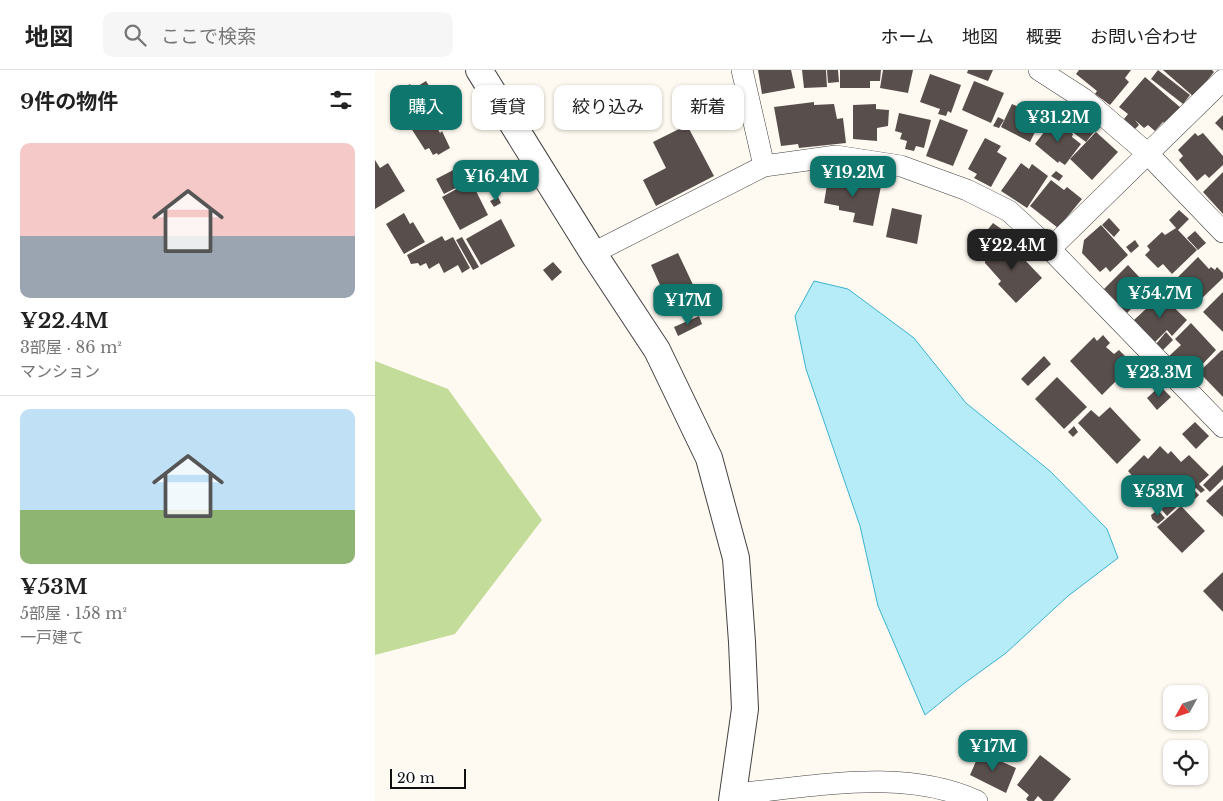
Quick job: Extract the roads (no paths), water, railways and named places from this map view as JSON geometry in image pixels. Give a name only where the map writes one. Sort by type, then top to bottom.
[{"type":"street","points":[[479,70],[593,253],[657,350],[709,458],[736,558],[745,709],[733,798],[879,780],[953,790],[977,801]]},
{"type":"street","points":[[742,70],[764,166]]},
{"type":"street","points":[[1039,70],[1084,99],[1147,153],[1223,232]]},
{"type":"street","points":[[1050,249],[1223,80]]},
{"type":"street","points":[[593,253],[764,166],[836,156],[901,166],[967,190],[1009,211],[1050,249],[1223,427]]},
{"type":"water","points":[[814,281],[848,289],[914,338],[966,403],[1050,471],[1107,529],[1118,558],[1068,596],[1006,653],[925,715],[878,606],[860,526],[806,369],[795,316]]}]
